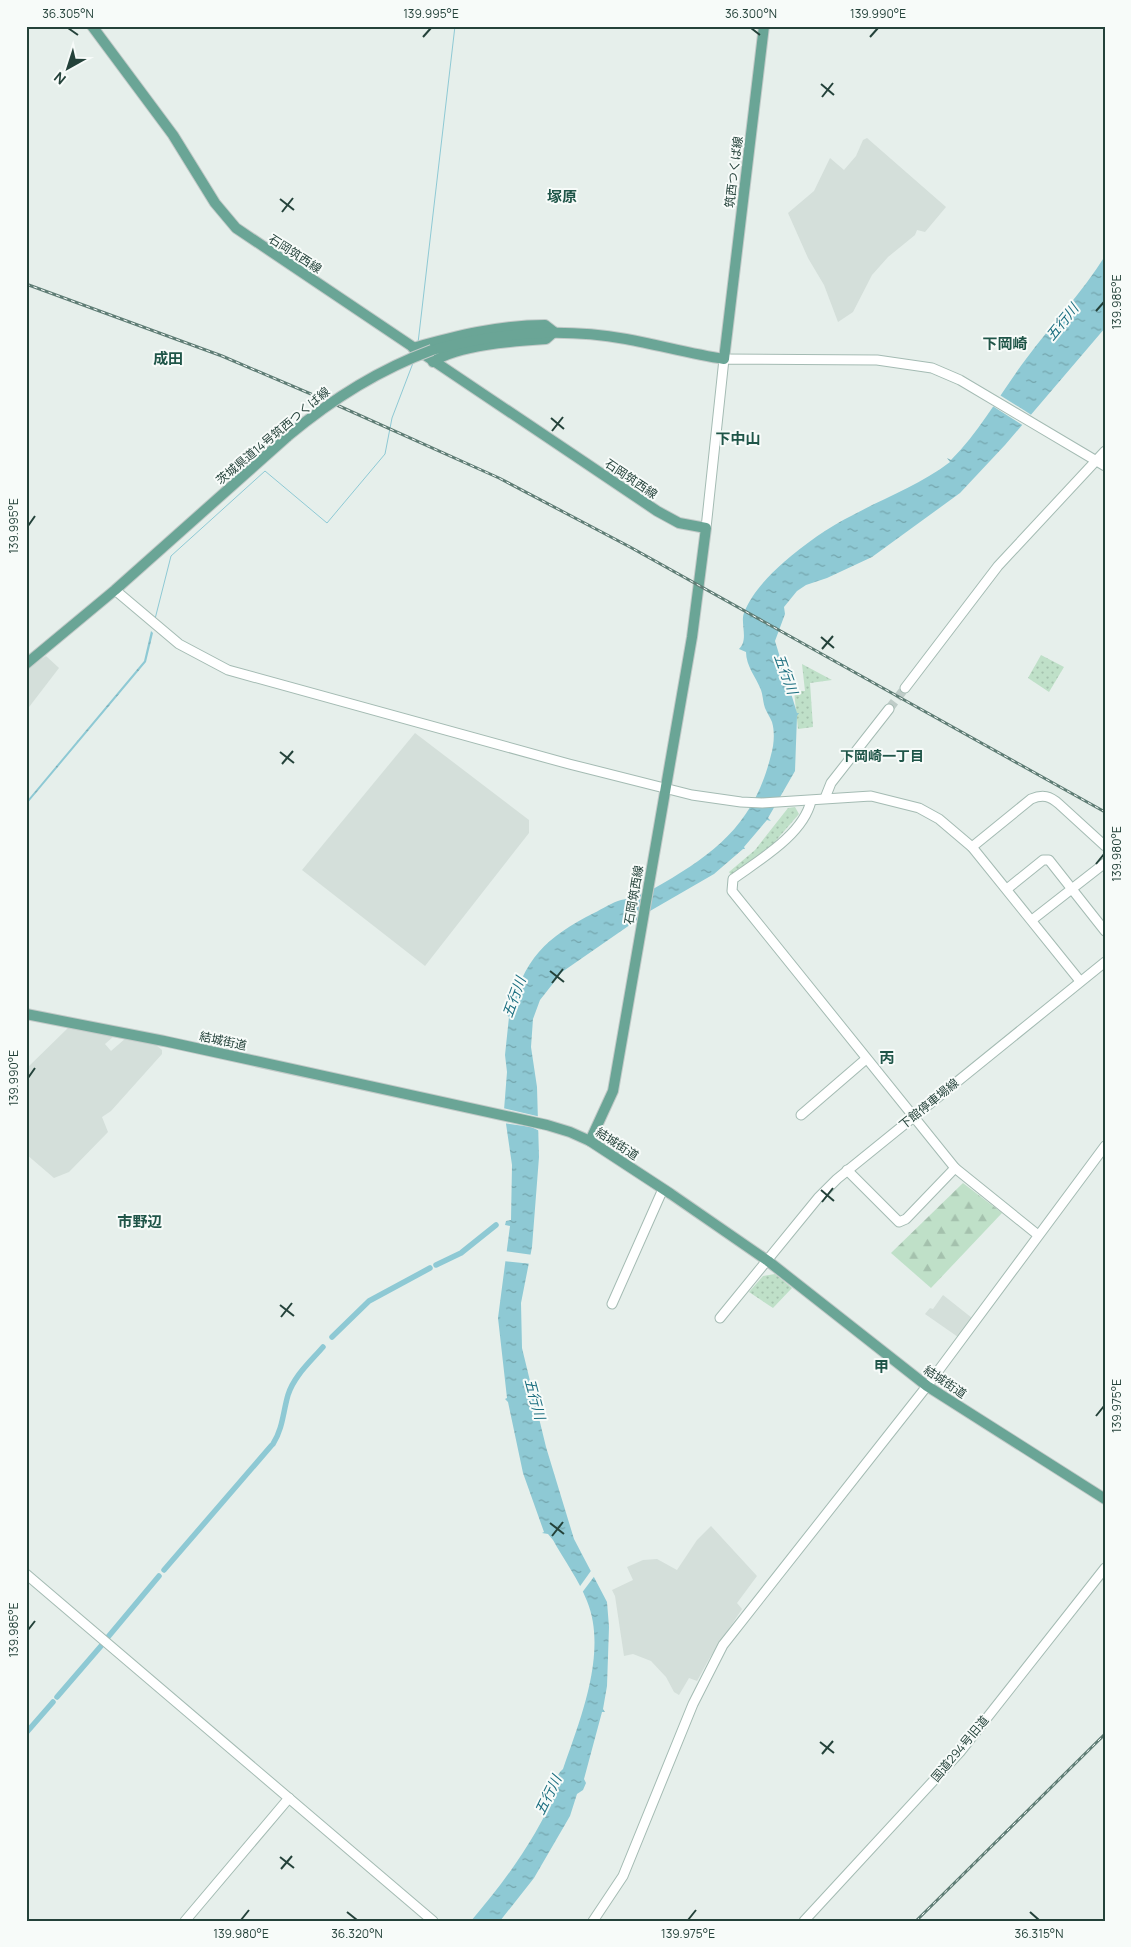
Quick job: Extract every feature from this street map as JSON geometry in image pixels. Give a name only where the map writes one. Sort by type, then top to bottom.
[{"type":"main road","name":"石岡筑西線","points":[[92,26],[173,135],[228,220],[256,243],[657,511],[680,523],[706,528],[692,637],[613,1091],[590,1141]]},
{"type":"main road","name":"筑西つくば線","points":[[724,359],[764,26]]},
{"type":"main road","points":[[413,348],[454,336],[500,328],[545,325],[554,332],[546,339],[474,348],[452,353],[433,362]]},
{"type":"main road","name":"茨城県道14号筑西つくば線","points":[[26,664],[115,590],[288,436],[328,404],[360,383],[393,366],[432,350],[494,336],[554,332],[626,339],[724,359]]},
{"type":"main road","name":"結城街道","points":[[26,1014],[164,1041],[570,1132],[590,1141],[768,1261],[927,1386],[1105,1499]]},
{"type":"street","points":[[706,528],[724,359],[877,360],[911,363],[946,373],[1105,466]]},
{"type":"street","points":[[904,688],[998,566],[1105,450]]},
{"type":"street","points":[[115,590],[179,644],[228,670],[570,764],[700,796],[744,802],[792,802],[871,796],[901,801],[919,808],[939,819],[972,847],[1080,981]]},
{"type":"street","points":[[825,798],[831,783],[889,709]]},
{"type":"street","points":[[972,847],[1031,799],[1043,796],[1052,798],[1105,846]]},
{"type":"street","points":[[812,801],[808,812],[794,830],[769,854],[733,879],[731,889],[955,1168],[1038,1235]]},
{"type":"street","points":[[1007,889],[1045,858],[1105,931]]},
{"type":"street","points":[[1032,920],[1105,862]]},
{"type":"street","name":"下館停車場線","points":[[720,1318],[818,1198],[847,1170],[1105,962]]},
{"type":"street","points":[[801,1115],[866,1059]]},
{"type":"street","points":[[593,1921],[623,1876],[694,1704],[723,1645],[927,1386],[1105,1146]]},
{"type":"street","points":[[847,1170],[899,1222],[906,1218],[955,1168]]},
{"type":"street","points":[[612,1304],[663,1189]]},
{"type":"street","name":"国道294号旧道","points":[[804,1921],[960,1752],[1105,1568]]},
{"type":"street","points":[[26,1574],[433,1921]]},
{"type":"street","points":[[185,1921],[289,1798]]},
{"type":"shaded area","points":[[867,138],[946,207],[925,232],[917,230],[915,235],[888,257],[872,275],[853,312],[838,322],[824,285],[808,258],[788,213],[814,191],[830,158],[844,170],[856,156],[863,140]]},
{"type":"shaded area","points":[[46,656],[59,668],[26,711],[26,669]]},
{"type":"shaded area","points":[[415,733],[529,820],[529,833],[425,966],[302,870]]},
{"type":"shaded area","points":[[69,1027],[114,1036],[105,1044],[111,1051],[126,1038],[156,1045],[162,1050],[162,1054],[111,1111],[102,1117],[108,1132],[69,1172],[54,1178],[26,1154],[26,1069]]},
{"type":"shaded area","points":[[943,1295],[972,1318],[958,1337],[925,1314],[930,1308],[933,1309]]},
{"type":"shaded area","points":[[711,1526],[757,1576],[737,1603],[742,1609],[697,1681],[689,1678],[679,1695],[674,1692],[666,1677],[651,1661],[633,1654],[624,1656],[615,1596],[612,1590],[633,1580],[627,1567],[643,1560],[657,1559],[677,1570],[697,1540]]},
{"type":"green space","points":[[1041,655],[1064,667],[1049,692],[1028,678]]},
{"type":"green space","points":[[802,664],[832,680],[810,683],[813,727],[798,729],[794,691],[805,691]]},
{"type":"green space","points":[[795,807],[799,814],[772,845],[731,875],[729,872],[755,850],[788,808]]},
{"type":"green space","points":[[963,1183],[1002,1213],[931,1288],[891,1253]]},
{"type":"green space","points":[[775,1274],[792,1288],[773,1308],[749,1292],[763,1276]]},
{"type":"water","name":"五行川","points":[[1105,256],[1105,328],[1005,445],[960,493],[872,557],[827,578],[806,585],[797,591],[784,607],[785,614],[775,641],[797,713],[799,713],[797,716],[795,771],[768,818],[771,821],[767,820],[744,847],[745,849],[714,874],[650,911],[562,972],[540,1000],[533,1019],[531,1047],[537,1087],[539,1157],[532,1247],[521,1303],[522,1348],[546,1447],[574,1539],[607,1602],[609,1627],[607,1686],[603,1709],[605,1712],[602,1712],[584,1779],[586,1783],[583,1790],[577,1794],[570,1816],[534,1878],[500,1921],[471,1921],[520,1858],[558,1788],[559,1773],[563,1769],[584,1708],[593,1664],[594,1642],[593,1621],[584,1593],[553,1540],[548,1534],[542,1533],[544,1532],[523,1473],[508,1402],[505,1399],[507,1398],[498,1318],[510,1226],[505,1225],[506,1221],[511,1220],[512,1165],[504,1110],[507,1072],[505,1055],[509,1017],[507,1015],[512,1013],[516,994],[530,964],[550,941],[578,922],[615,902],[649,891],[694,864],[728,836],[754,801],[764,779],[771,755],[774,730],[765,708],[761,690],[746,657],[746,652],[739,649],[744,636],[744,613],[761,585],[784,562],[826,530],[915,484],[950,462],[947,458],[951,460],[972,436],[1026,359],[1087,283]]},
{"type":"water","points":[[151,631],[153,633],[146,662],[26,805],[26,802],[144,661]]},
{"type":"pier","points":[[998,394],[1033,416],[1024,426],[991,405]]},
{"type":"pier","points":[[503,1108],[541,1117],[542,1132],[531,1127],[503,1123]]},
{"type":"pier","points":[[504,1251],[533,1255],[532,1264],[503,1261]]},
{"type":"pier","points":[[593,1568],[596,1574],[581,1594],[578,1589]]},
{"type":"waterway","points":[[418,343],[455,26]]},
{"type":"waterway","points":[[155,619],[171,556],[265,471],[327,523],[385,454],[392,418],[413,363]]},
{"type":"waterway","points":[[436,1265],[461,1253],[496,1225]]},
{"type":"waterway","points":[[332,1337],[369,1301],[430,1268]]},
{"type":"waterway","points":[[273,1444],[281,1426],[286,1401],[294,1382],[323,1347]]},
{"type":"waterway","points":[[164,1570],[271,1446]]},
{"type":"waterway","points":[[108,1637],[159,1576]]},
{"type":"waterway","points":[[57,1697],[101,1646]]},
{"type":"waterway","points":[[26,1733],[53,1702]]},
{"type":"tunnel","points":[[889,709],[905,688]]},
{"type":"railway","points":[[26,284],[222,356],[499,478],[630,547],[1105,812]]},
{"type":"railway","points":[[916,1921],[1105,1734]]},
{"type":"district","name":"塚原","points":[[562,197]]},
{"type":"district","name":"下岡崎","points":[[1005,344]]},
{"type":"district","name":"成田","points":[[168,359]]},
{"type":"district","name":"下中山","points":[[738,439]]},
{"type":"district","name":"下岡崎一丁目","points":[[882,756]]},
{"type":"district","name":"丙","points":[[887,1058]]},
{"type":"district","name":"市野辺","points":[[140,1222]]},
{"type":"district","name":"甲","points":[[881,1367]]}]
